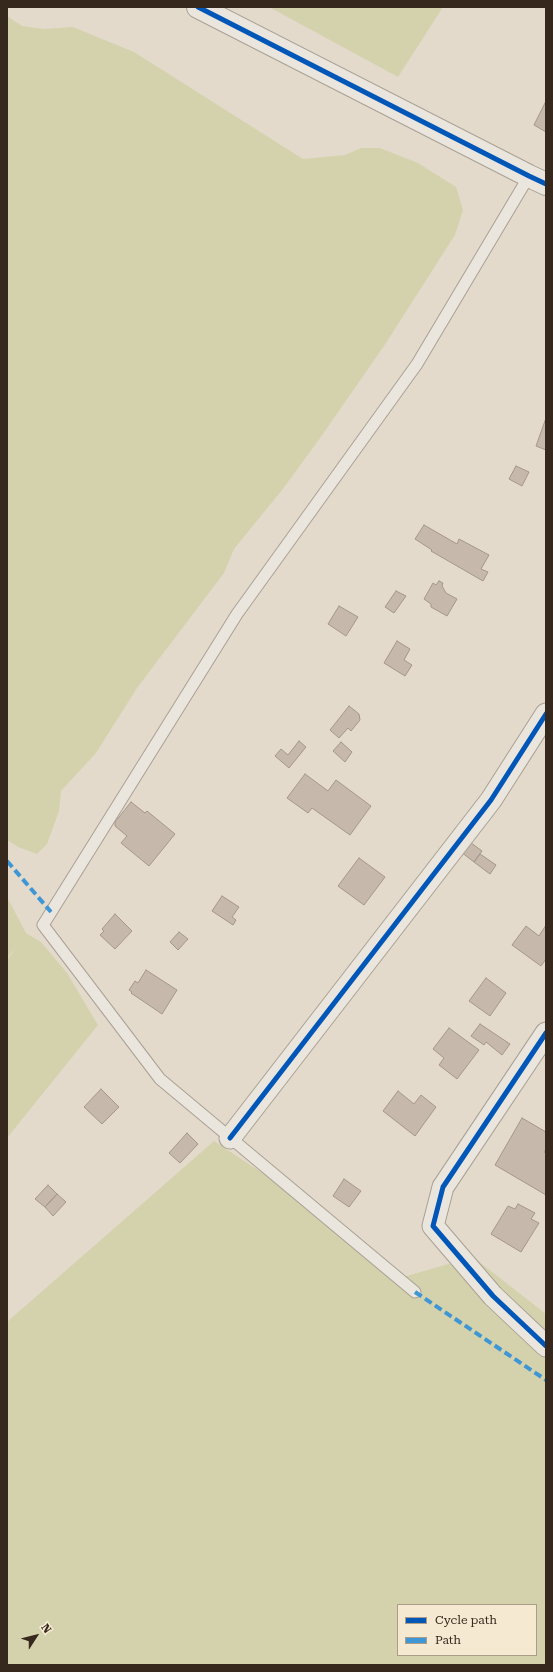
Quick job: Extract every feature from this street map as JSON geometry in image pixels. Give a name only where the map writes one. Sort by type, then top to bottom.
[{"type":"street","points":[[198,7],[538,180]]},
{"type":"street","points":[[230,1138],[491,800],[546,714]]},
{"type":"street","points":[[546,1033],[444,1187],[433,1226],[493,1296],[546,1346]]},
{"type":"lane","points":[[415,1292],[160,1079],[43,925],[237,614],[417,364],[538,180]]},
{"type":"shaded area","points":[[269,7],[443,7],[398,77]]},
{"type":"shaded area","points":[[7,16],[22,26],[44,29],[73,27],[134,52],[303,159],[345,155],[361,148],[380,148],[418,163],[456,187],[463,210],[455,235],[384,346],[282,490],[234,549],[224,573],[137,688],[96,753],[61,791],[59,811],[47,844],[37,854],[18,847],[7,840]]},
{"type":"shaded area","points":[[7,897],[26,933],[41,942],[67,973],[98,1025],[7,1138],[7,960],[16,947],[7,958]]},
{"type":"shaded area","points":[[214,1141],[356,1235],[403,1277],[473,1257],[546,1314],[546,1665],[7,1665],[7,1322]]},
{"type":"building","points":[[546,101],[546,132],[534,125]]},
{"type":"building","points":[[546,418],[546,450],[536,446]]},
{"type":"building","points":[[516,466],[529,472],[522,486],[509,479]]},
{"type":"building","points":[[424,525],[457,544],[459,539],[489,555],[481,569],[488,572],[483,581],[431,551],[432,550],[415,539]]},
{"type":"building","points":[[439,581],[443,583],[442,586],[446,593],[457,599],[447,616],[431,607],[431,604],[424,599],[433,583],[436,585]]},
{"type":"building","points":[[396,591],[406,596],[394,613],[385,607]]},
{"type":"building","points":[[339,606],[358,617],[346,636],[328,624]]},
{"type":"building","points":[[397,641],[410,649],[404,660],[412,665],[405,676],[384,663]]},
{"type":"building","points":[[349,706],[359,714],[360,720],[351,731],[348,728],[339,738],[330,730]]},
{"type":"building","points":[[299,741],[306,747],[289,768],[275,756],[281,749],[288,755]]},
{"type":"building","points":[[341,742],[352,752],[345,762],[333,751]]},
{"type":"building","points":[[305,774],[328,791],[336,780],[371,806],[350,835],[312,808],[308,813],[287,798]]},
{"type":"building","points":[[131,802],[145,813],[147,811],[175,834],[149,866],[121,843],[127,836],[115,826],[115,822]]},
{"type":"building","points":[[463,837],[482,851],[474,862],[456,848]]},
{"type":"building","points":[[480,854],[496,865],[490,874],[474,862]]},
{"type":"building","points":[[359,858],[385,877],[364,905],[338,886]]},
{"type":"building","points":[[222,896],[239,907],[232,917],[236,920],[233,925],[212,911]]},
{"type":"building","points":[[115,914],[132,931],[115,949],[100,935],[104,931],[102,929]]},
{"type":"building","points":[[546,925],[546,959],[541,966],[512,945],[526,926],[539,936]]},
{"type":"building","points":[[179,932],[188,939],[178,950],[170,942]]},
{"type":"building","points":[[146,970],[177,990],[162,1014],[131,993],[132,992],[129,990],[135,981],[138,983]]},
{"type":"building","points":[[486,978],[506,993],[490,1016],[469,1001]]},
{"type":"building","points":[[480,1024],[510,1044],[502,1055],[486,1042],[484,1045],[471,1036]]},
{"type":"building","points":[[449,1028],[479,1050],[457,1079],[439,1065],[444,1058],[433,1049]]},
{"type":"building","points":[[101,1089],[119,1107],[102,1124],[84,1107]]},
{"type":"building","points":[[398,1091],[414,1104],[421,1095],[436,1107],[415,1136],[383,1111]]},
{"type":"building","points":[[522,1118],[546,1132],[546,1149],[544,1152],[546,1153],[546,1195],[495,1165]]},
{"type":"building","points":[[187,1133],[198,1144],[180,1163],[169,1153]]},
{"type":"building","points":[[344,1179],[361,1191],[349,1207],[333,1196]]},
{"type":"building","points":[[48,1185],[57,1194],[45,1207],[35,1199]]},
{"type":"building","points":[[57,1194],[66,1202],[53,1216],[45,1207]]},
{"type":"building","points":[[518,1204],[535,1213],[531,1219],[539,1223],[521,1252],[491,1234],[508,1206],[515,1209]]},
{"type":"marked path","points":[[7,861],[51,912]]},
{"type":"marked path","points":[[415,1292],[546,1380]]},
{"type":"cycle path","points":[[198,7],[546,184]]},
{"type":"cycle path","points":[[230,1138],[491,800],[546,714]]},
{"type":"cycle path","points":[[546,1033],[443,1187],[433,1226],[493,1296],[546,1346]]}]
